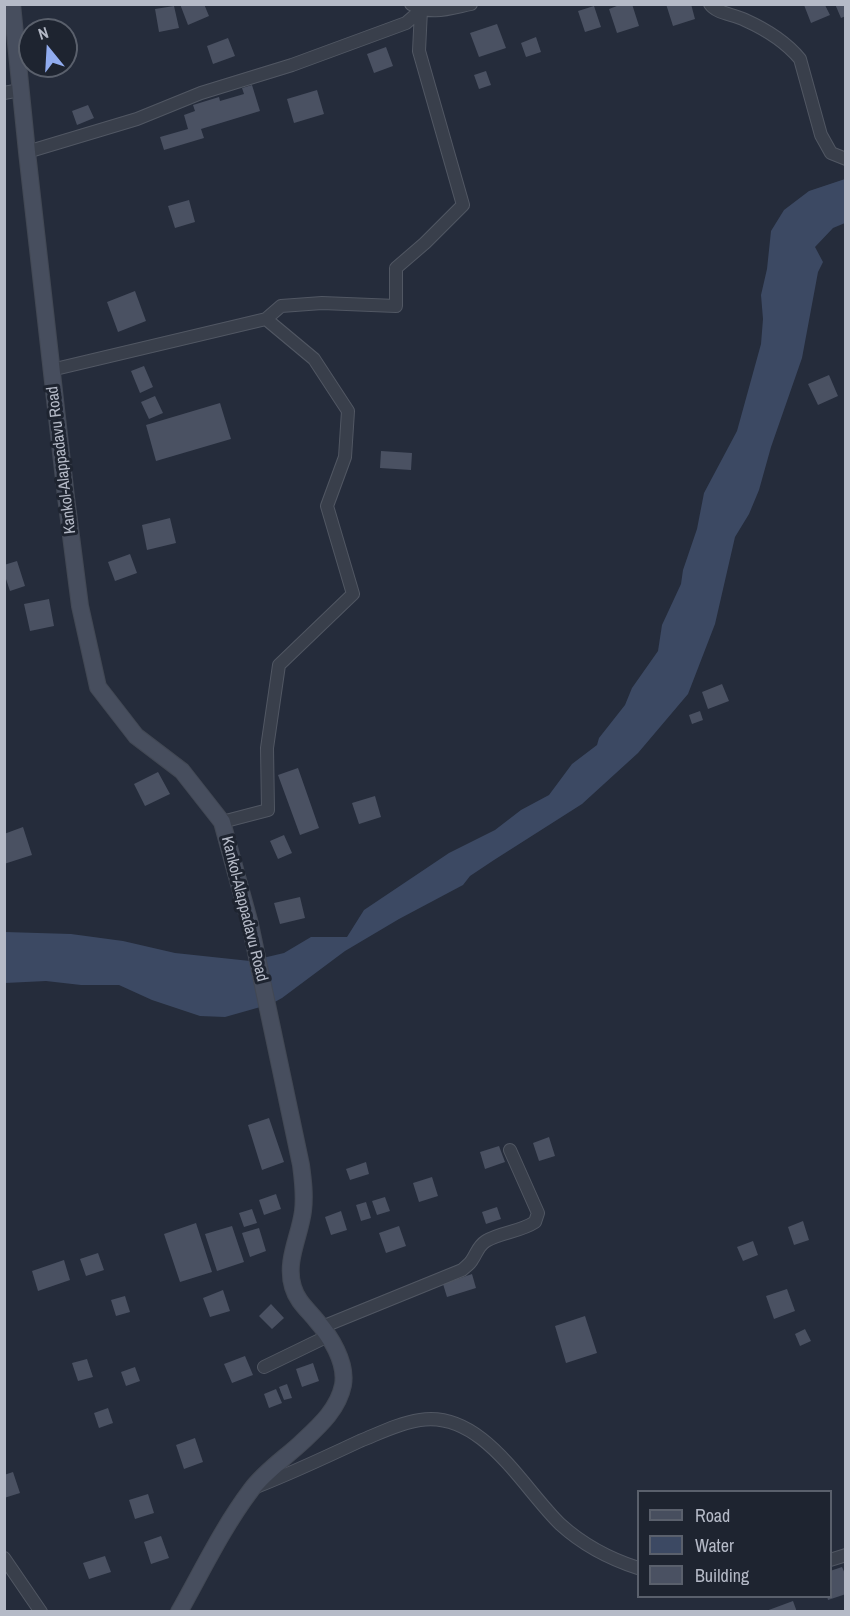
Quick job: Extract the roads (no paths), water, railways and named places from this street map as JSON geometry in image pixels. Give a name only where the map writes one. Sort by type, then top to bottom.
[{"type":"main road","name":"Kankol-Alappadavu Road","points":[[12,4],[12,92],[27,152],[80,606],[98,687],[136,736],[182,771],[222,822],[250,924],[301,1165],[304,1192],[303,1212],[293,1250],[292,1285],[299,1302],[325,1332],[338,1353],[344,1371],[343,1386],[326,1420],[252,1488],[179,1611]]},
{"type":"street","points":[[416,7],[443,10],[471,4]]},
{"type":"street","points":[[710,4],[714,9],[744,19],[769,33],[800,59],[821,135],[831,153],[846,159]]},
{"type":"street","points":[[27,152],[137,119],[201,93],[292,65],[406,23],[416,7]]},
{"type":"street","points":[[51,370],[266,319],[281,306],[322,303],[396,306],[396,268],[463,205],[419,51],[416,7]]},
{"type":"street","points":[[222,822],[268,810],[267,748],[279,665],[353,594],[327,506],[345,457],[348,411],[314,360],[266,319]]},
{"type":"street","points":[[264,1367],[364,1308],[404,1295],[462,1270],[472,1261],[477,1249],[485,1242],[511,1231],[526,1228],[535,1222],[538,1213],[510,1150]]},
{"type":"street","points":[[252,1488],[298,1470],[393,1426],[422,1419],[447,1421],[476,1434],[525,1482],[538,1501],[561,1525],[608,1557],[637,1567]]},
{"type":"street","points":[[4,1558],[41,1611]]},
{"type":"water","points":[[845,179],[845,223],[833,228],[815,247],[823,262],[818,272],[802,358],[771,447],[759,490],[749,514],[735,537],[715,624],[688,694],[638,753],[582,804],[470,876],[463,885],[345,951],[271,1004],[225,1017],[200,1016],[152,1000],[119,985],[81,985],[46,981],[5,983],[5,932],[71,934],[123,941],[175,953],[250,961],[284,953],[311,937],[347,937],[364,910],[449,853],[495,830],[521,810],[549,795],[572,764],[597,745],[599,738],[625,705],[632,688],[658,651],[662,625],[681,584],[683,570],[697,529],[704,493],[737,431],[761,344],[763,319],[761,295],[767,269],[771,231],[784,210],[809,191]]}]
